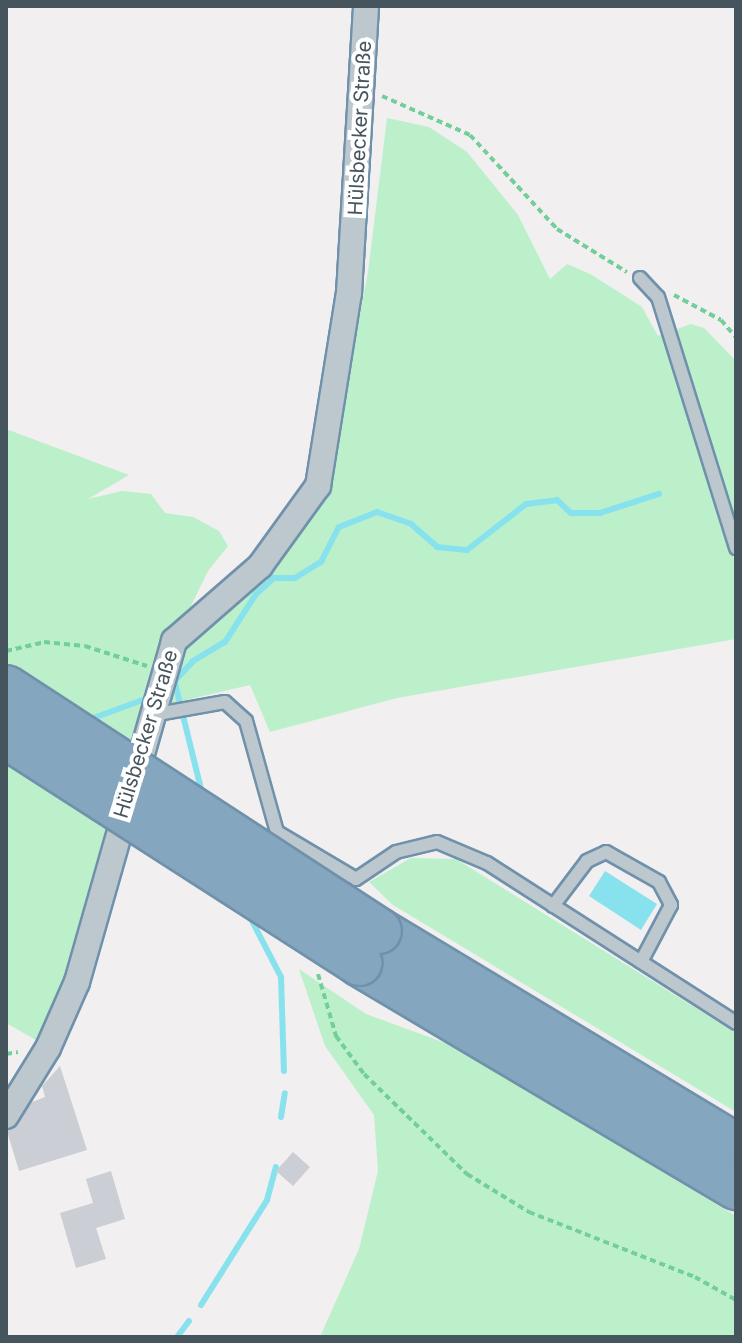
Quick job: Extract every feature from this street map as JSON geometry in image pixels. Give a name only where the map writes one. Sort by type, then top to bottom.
[{"type":"highway","points":[[6,688],[369,947],[736,1187]]},
{"type":"highway","points":[[6,736],[369,947],[736,1146]]},
{"type":"street","name":"Hülsbecker Straße","points":[[6,1116],[48,1048],[77,982],[160,716],[165,671],[174,641],[260,566],[318,486],[349,293],[364,91],[366,6]]},
{"type":"lane","points":[[640,278],[658,297],[736,548]]},
{"type":"lane","points":[[160,716],[225,702],[246,721],[277,832],[356,879],[396,852],[437,842],[487,863],[736,1023]]},
{"type":"lane","points":[[553,906],[587,861],[606,852],[659,882],[671,905],[641,962]]},
{"type":"path","points":[[364,91],[442,118],[470,135],[557,229],[640,278],[721,320],[736,337]]},
{"type":"path","points":[[6,651],[44,642],[85,646],[165,671]]},
{"type":"path","points":[[405,1116],[506,1201],[695,1277],[736,1300]]},
{"type":"green space","points":[[387,118],[429,127],[467,152],[518,215],[550,279],[567,264],[592,275],[642,307],[658,336],[691,324],[704,328],[736,361],[736,639],[397,698],[270,732],[250,685],[169,704],[183,646],[329,483],[368,272]]},
{"type":"green space","points":[[6,429],[129,475],[88,499],[122,491],[151,494],[165,513],[193,517],[219,531],[228,546],[208,571],[174,641],[71,984],[43,1044],[6,1023]]},
{"type":"green space","points":[[411,858],[456,859],[736,1033],[736,1112],[393,905],[369,882]]},
{"type":"green space","points":[[299,969],[366,1014],[456,1047],[736,1216],[736,1337],[320,1337],[359,1249],[378,1171],[374,1115],[325,1046]]},
{"type":"water","points":[[605,871],[657,904],[641,930],[589,896]]},
{"type":"building","points":[[60,1066],[87,1150],[19,1171],[7,1131],[32,1102],[45,1097],[42,1086]]},
{"type":"building","points":[[293,1152],[310,1167],[293,1186],[276,1171]]},
{"type":"building","points":[[111,1171],[125,1219],[96,1228],[106,1259],[76,1268],[60,1213],[93,1203],[86,1179]]},
{"type":"waterway","points":[[170,686],[193,661],[225,642],[256,594],[274,578],[295,578],[321,562],[339,527],[377,512],[411,524],[437,547],[467,550],[526,504],[557,500],[571,513],[600,513],[659,494]]},
{"type":"waterway","points":[[175,683],[202,793]]},
{"type":"waterway","points":[[88,720],[148,698]]},
{"type":"waterway","points":[[249,915],[281,977],[284,1071]]},
{"type":"waterway","points":[[281,1117],[285,1093]]},
{"type":"waterway","points":[[201,1305],[267,1200],[276,1167]]},
{"type":"waterway","points":[[177,1337],[189,1321]]}]
